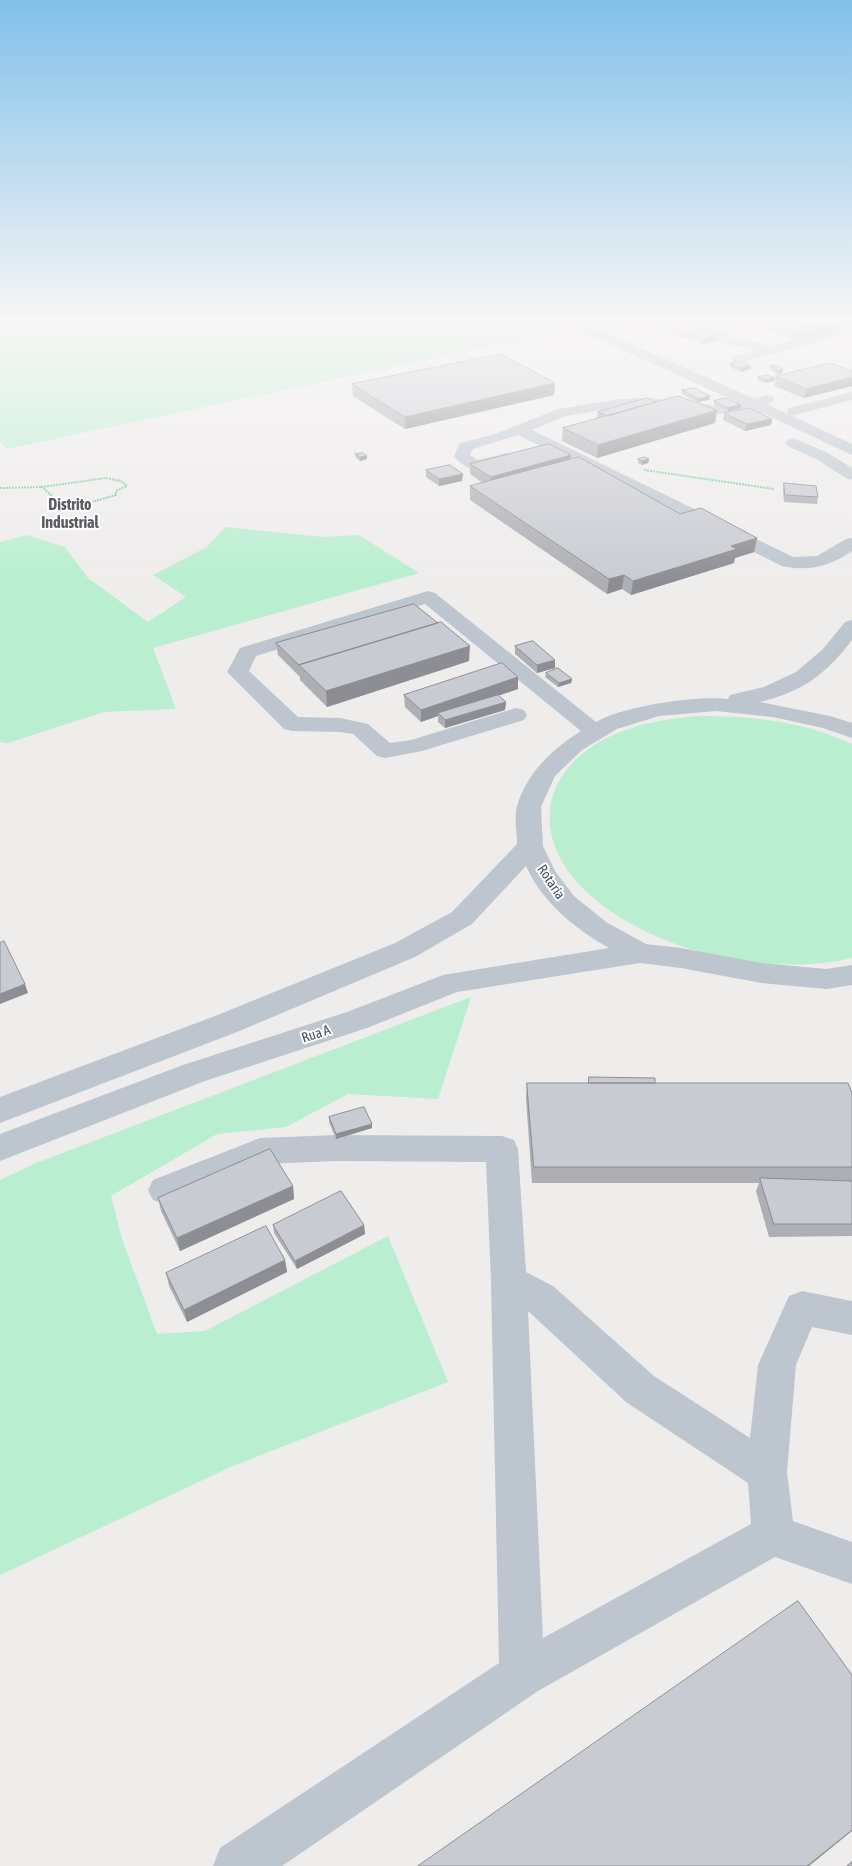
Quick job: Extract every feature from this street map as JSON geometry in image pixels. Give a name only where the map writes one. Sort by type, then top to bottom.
[{"type":"street","points":[[550,447],[475,466],[462,456],[466,446],[500,437],[563,412],[588,408]]},
{"type":"street","points":[[703,408],[719,410],[744,421]]},
{"type":"street","points":[[719,410],[726,408]]},
{"type":"street","points":[[762,408],[826,436],[852,450]]},
{"type":"street","points":[[787,408],[852,439]]},
{"type":"street","points":[[794,411],[805,408]]},
{"type":"street","points":[[518,429],[550,447],[588,463],[789,562],[809,564],[828,560],[852,543]]},
{"type":"street","points":[[779,437],[822,456],[852,475]]},
{"type":"street","points":[[516,715],[414,746],[385,751],[360,729],[340,725],[292,724],[238,672],[247,652],[428,597],[595,732]]},
{"type":"street","points":[[716,704],[765,695],[805,677],[841,641],[852,626]]},
{"type":"street","name":"Rotaria","points":[[852,731],[830,723],[773,710],[716,704],[657,710],[609,724],[574,745],[544,773],[528,807],[530,846],[543,874],[565,902],[596,929],[640,953],[680,958],[762,973],[826,978],[852,976]]},
{"type":"street","points":[[0,1110],[226,1024],[405,950],[462,918],[530,846]]},
{"type":"street","name":"Rua A","points":[[0,1148],[194,1073],[358,1020],[453,982],[640,953]]},
{"type":"street","points":[[165,1190],[260,1151],[336,1148],[502,1149],[509,1281],[522,1675]]},
{"type":"street","points":[[509,1281],[540,1298],[640,1389],[767,1472]]},
{"type":"street","points":[[773,1535],[767,1472],[777,1365],[802,1308],[852,1318]]},
{"type":"street","points":[[238,1866],[522,1675],[773,1535],[852,1564]]},
{"type":"path","points":[[644,470],[774,488]]},
{"type":"path","points":[[0,488],[42,487],[106,478],[121,481],[127,486],[116,491],[116,495],[86,504],[61,504],[42,487]]},
{"type":"green space","points":[[0,408],[199,408],[7,449],[0,441]]},
{"type":"green space","points":[[225,527],[323,537],[359,535],[419,573],[153,648],[176,709],[104,712],[8,743],[0,742],[0,542],[27,535],[65,547],[88,578],[148,622],[186,597],[153,575],[207,547]]},
{"type":"green space","points":[[698,716],[776,721],[815,730],[852,744],[852,958],[819,963],[785,965],[749,962],[713,955],[678,945],[645,931],[615,914],[589,894],[571,875],[558,854],[551,833],[550,812],[554,792],[564,773],[581,755],[614,734],[649,723]]},
{"type":"green space","points":[[471,997],[438,1099],[348,1094],[286,1127],[217,1134],[111,1196],[122,1239],[157,1334],[205,1331],[388,1236],[448,1382],[233,1466],[0,1575],[0,1180],[36,1163]]},
{"type":"building","points":[[391,408],[444,408],[405,417]]},
{"type":"building","points":[[612,408],[635,408],[608,416],[598,412]]},
{"type":"building","points":[[635,408],[712,408],[717,410],[598,445],[563,428]]},
{"type":"building","points":[[750,408],[772,419],[747,424],[724,413]]},
{"type":"building","points":[[549,444],[571,455],[491,477],[470,464]]},
{"type":"building","points":[[363,453],[367,456],[360,457],[355,454]]},
{"type":"building","points":[[579,457],[680,514],[701,508],[757,538],[731,546],[737,549],[633,581],[624,575],[609,579],[470,486]]},
{"type":"building","points":[[645,457],[649,459],[642,461],[638,459]]},
{"type":"building","points":[[450,465],[463,474],[439,479],[426,470]]},
{"type":"building","points":[[784,483],[816,486],[818,497],[785,495]]},
{"type":"building","points":[[414,604],[438,623],[299,665],[276,643]]},
{"type":"building","points":[[441,622],[470,646],[326,691],[299,665]]},
{"type":"building","points":[[533,641],[555,660],[537,665],[515,646]]},
{"type":"building","points":[[502,663],[518,677],[421,710],[404,695]]},
{"type":"building","points":[[558,668],[572,679],[559,683],[546,673]]},
{"type":"building","points":[[498,695],[506,702],[445,720],[438,713]]},
{"type":"building","points":[[4,941],[25,984],[0,994],[0,943]]},
{"type":"building","points":[[589,1077],[655,1078],[655,1083],[589,1083]]},
{"type":"building","points":[[527,1083],[848,1083],[852,1093],[852,1167],[534,1167]]},
{"type":"building","points":[[364,1107],[372,1124],[336,1134],[329,1117]]},
{"type":"building","points":[[270,1149],[293,1186],[177,1238],[158,1198]]},
{"type":"building","points":[[760,1178],[852,1181],[852,1224],[774,1224]]},
{"type":"building","points":[[341,1191],[364,1225],[295,1261],[273,1225]]},
{"type":"building","points":[[266,1226],[285,1260],[184,1310],[166,1273]]},
{"type":"building","points":[[798,1601],[852,1675],[852,1830],[807,1866],[418,1866]]},
{"type":"district","name":"Distrito Industrial","points":[[70,514]]}]
